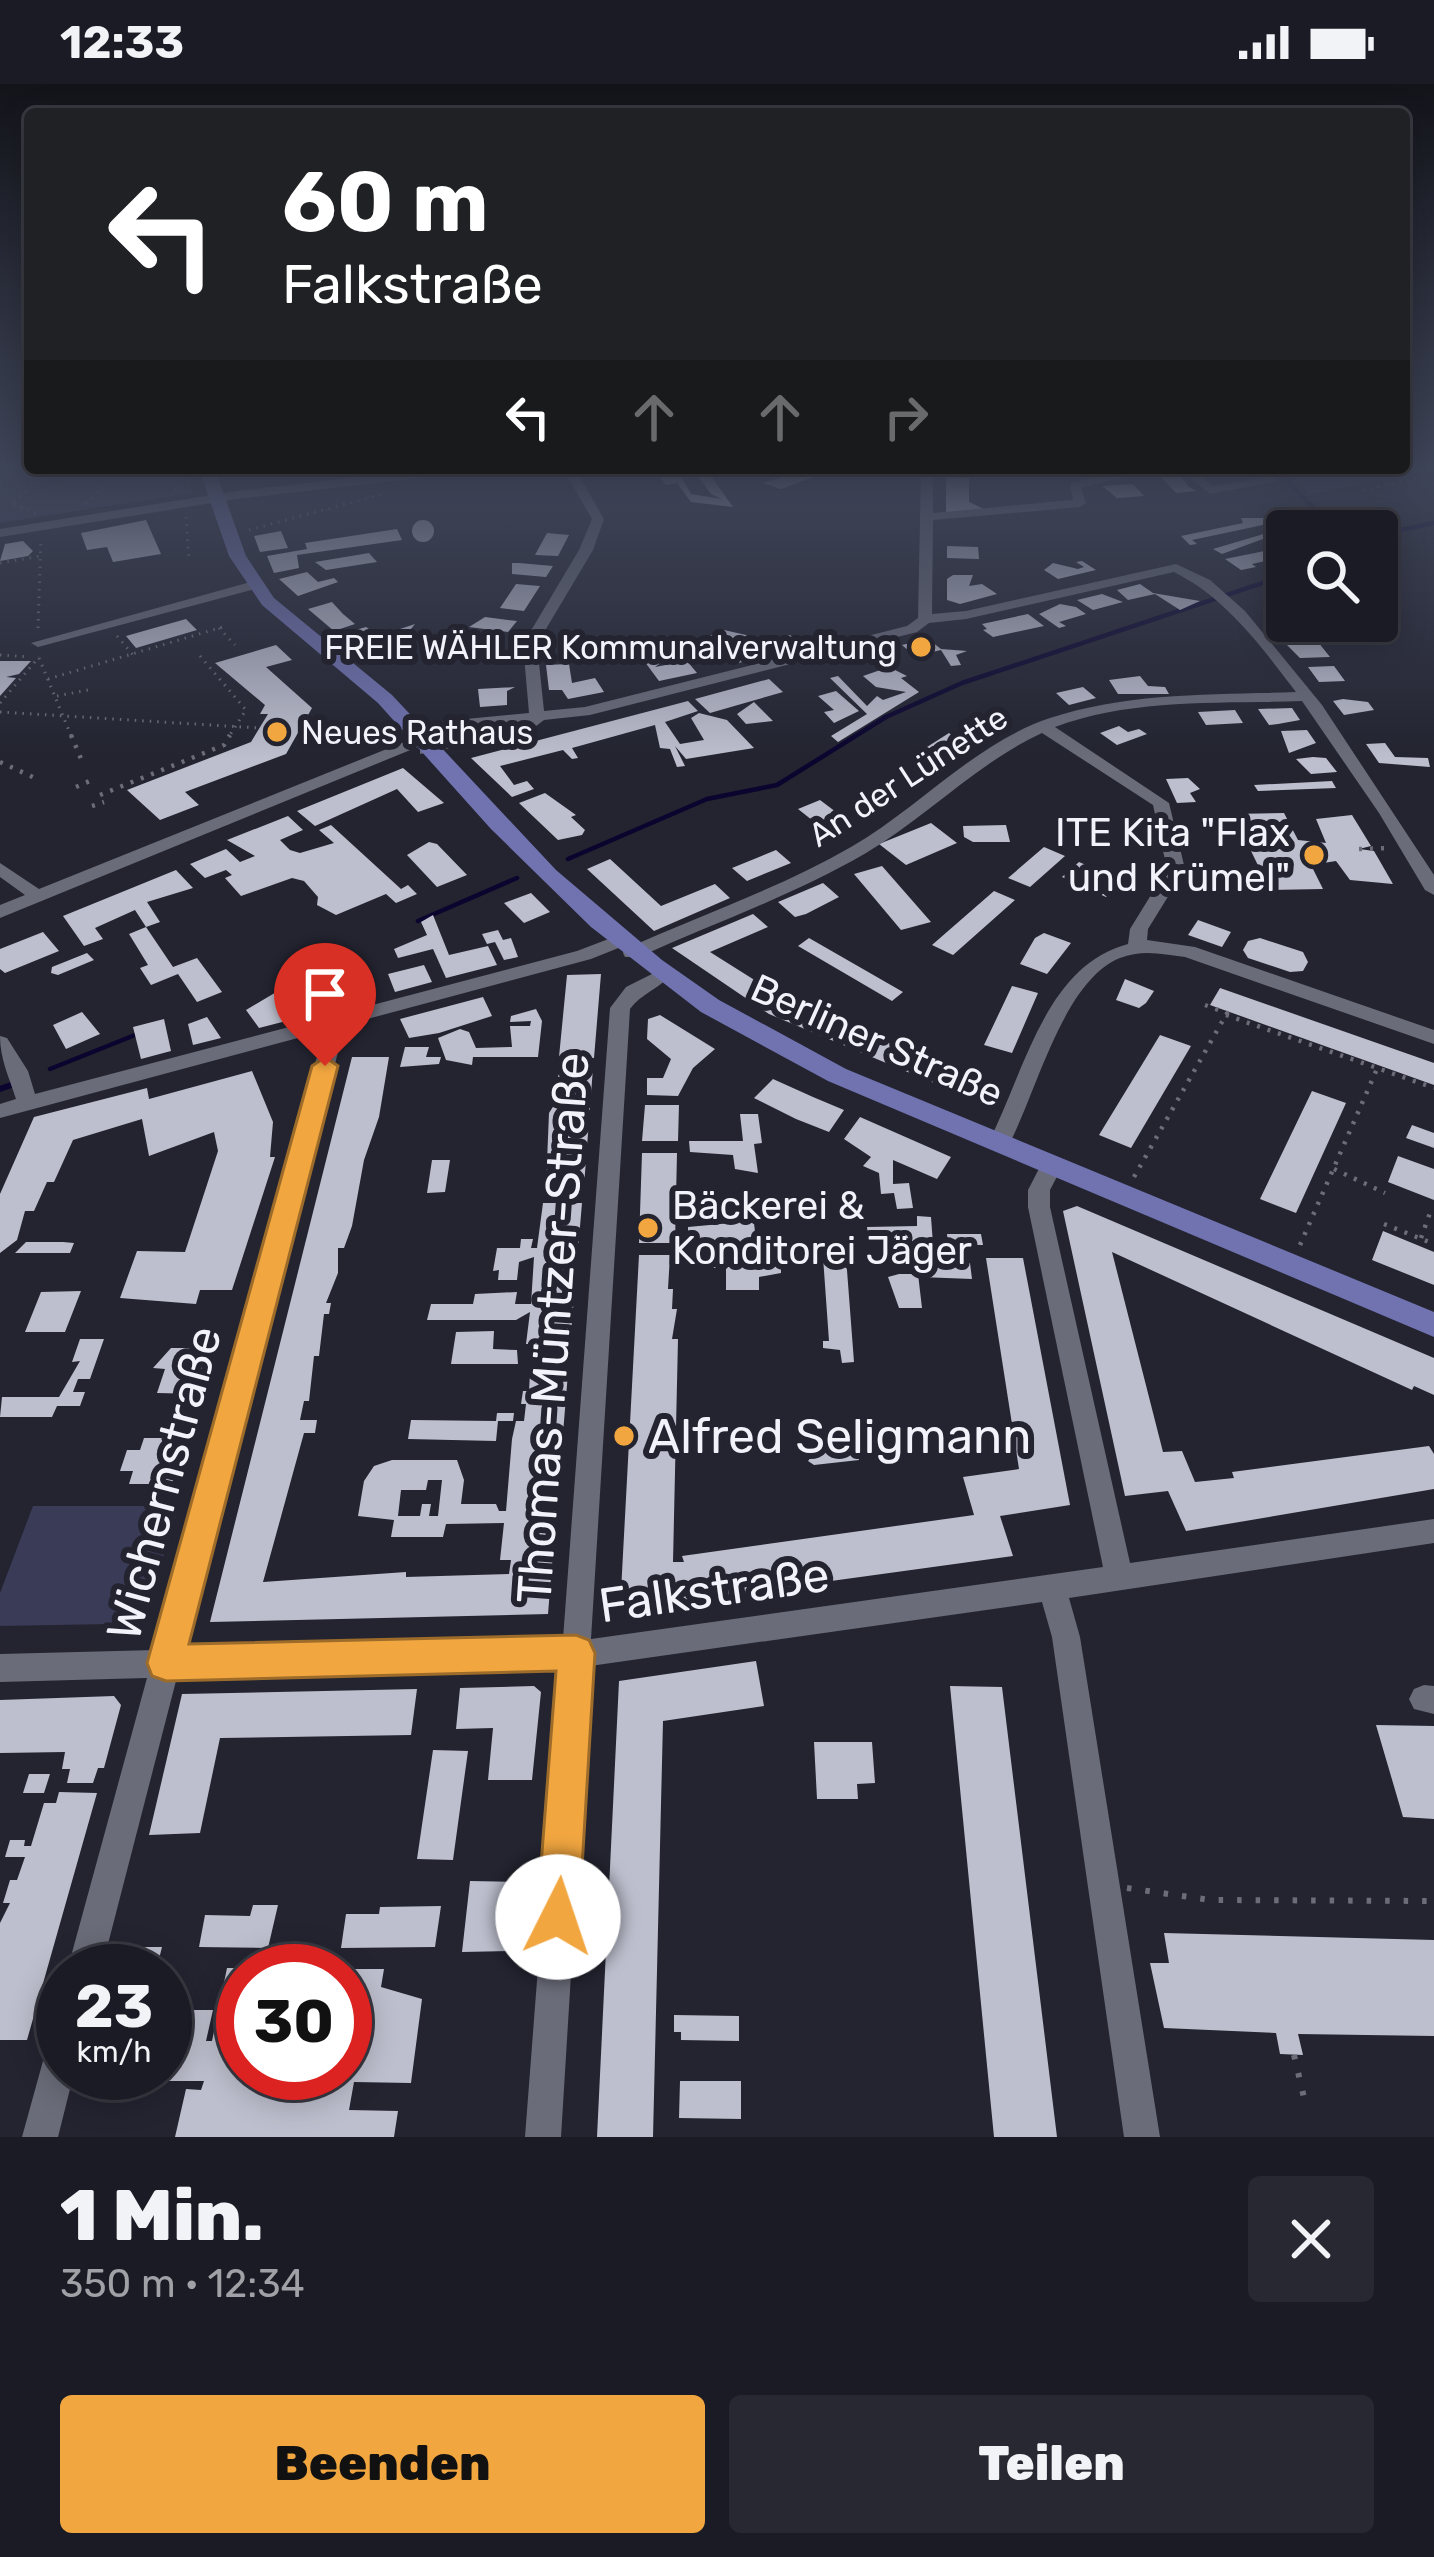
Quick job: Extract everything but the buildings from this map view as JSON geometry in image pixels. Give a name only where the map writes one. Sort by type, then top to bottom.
[{"type":"main road","name":"Berliner Straße","points":[[246,568],[254,585],[660,976],[784,1052],[1434,1325]]},
{"type":"street","points":[[537,719],[530,644],[575,568]]},
{"type":"street","points":[[925,619],[926,568]]},
{"type":"street","points":[[0,912],[467,719],[537,719],[912,629],[925,619],[966,615],[1159,568],[1194,573],[1227,597],[1280,658],[1434,890]]},
{"type":"street","points":[[38,645],[254,585]]},
{"type":"street","name":"An der Lünette","points":[[1,1111],[626,947],[850,854],[889,831],[986,753],[1042,726],[1144,705],[1303,696]]},
{"type":"street","points":[[418,740],[521,730],[537,719]]},
{"type":"street","points":[[1042,726],[1151,794],[1168,814],[1176,869],[1139,928],[1137,944]]},
{"type":"street","points":[[0,868],[38,897]]},
{"type":"street","points":[[999,1143],[1070,990],[1094,961],[1137,944],[1188,951],[1434,1036]]},
{"type":"street","name":"Thomas-Müntzer-Straße","points":[[542,2137],[620,1008],[633,991],[660,976]]},
{"type":"street","name":"Wichernstraße","points":[[91,1944],[337,1020]]},
{"type":"street","points":[[0,1043],[18,1070],[28,1103]]},
{"type":"street","points":[[0,1128],[1,1111]]},
{"type":"street","points":[[1052,1165],[1039,1190],[1039,1207],[1119,1577]]},
{"type":"street","name":"Falkstraße","points":[[0,1668],[612,1652],[1434,1531]]},
{"type":"street","points":[[1052,1587],[1066,1637],[1142,2137]]},
{"type":"street","points":[[40,2137],[50,2100]]},
{"type":"path","points":[[41,568],[38,645],[82,761]]},
{"type":"path","points":[[108,626],[133,655]]},
{"type":"path","points":[[48,679],[222,627],[236,644]]},
{"type":"path","points":[[0,655],[38,645]]},
{"type":"path","points":[[0,703],[38,645]]},
{"type":"path","points":[[92,806],[224,745],[246,710],[200,656]]},
{"type":"path","points":[[55,696],[93,689]]},
{"type":"path","points":[[0,712],[259,728]]},
{"type":"path","points":[[298,730],[385,737]]},
{"type":"path","points":[[0,762],[35,778]]},
{"type":"path","points":[[76,787],[92,780]]},
{"type":"path","points":[[1359,849],[1410,848]]},
{"type":"path","points":[[1205,1005],[1434,1088]]},
{"type":"path","points":[[1134,1177],[1226,1015]]},
{"type":"path","points":[[1300,1245],[1378,1068]]},
{"type":"path","points":[[1334,1169],[1385,1192]]},
{"type":"path","points":[[1421,1239],[1431,1210]]},
{"type":"path","points":[[1384,1224],[1434,1244]]},
{"type":"path","points":[[1103,1888],[1144,1888],[1210,1900],[1434,1901]]},
{"type":"path","points":[[1294,2054],[1305,2102]]},
{"type":"shaded area","points":[[33,1506],[179,1506],[151,1596],[111,1624],[0,1626],[0,1593]]},
{"type":"waterway","points":[[568,859],[707,799],[777,785],[886,717],[962,683],[1266,582]]},
{"type":"waterway","points":[[418,921],[517,878]]},
{"type":"waterway","points":[[50,1069],[135,1035]]},
{"type":"waterway","points":[[0,1089],[14,1084]]},
{"type":"place","name":"FREIE WÄHLER Kommunalverwaltung","points":[[921,647]]},
{"type":"place","name":"Neues Rathaus","points":[[277,732]]},
{"type":"place","name":"ITE Kita \"Flax und Krümel\"","points":[[1314,855]]},
{"type":"place","name":"Bäckerei & Konditorei Jäger","points":[[648,1228]]},
{"type":"place","name":"Alfred Seligmann","points":[[624,1436]]},
{"type":"route","points":[[325,1066],[166,1663],[576,1653],[558,1917]]}]
